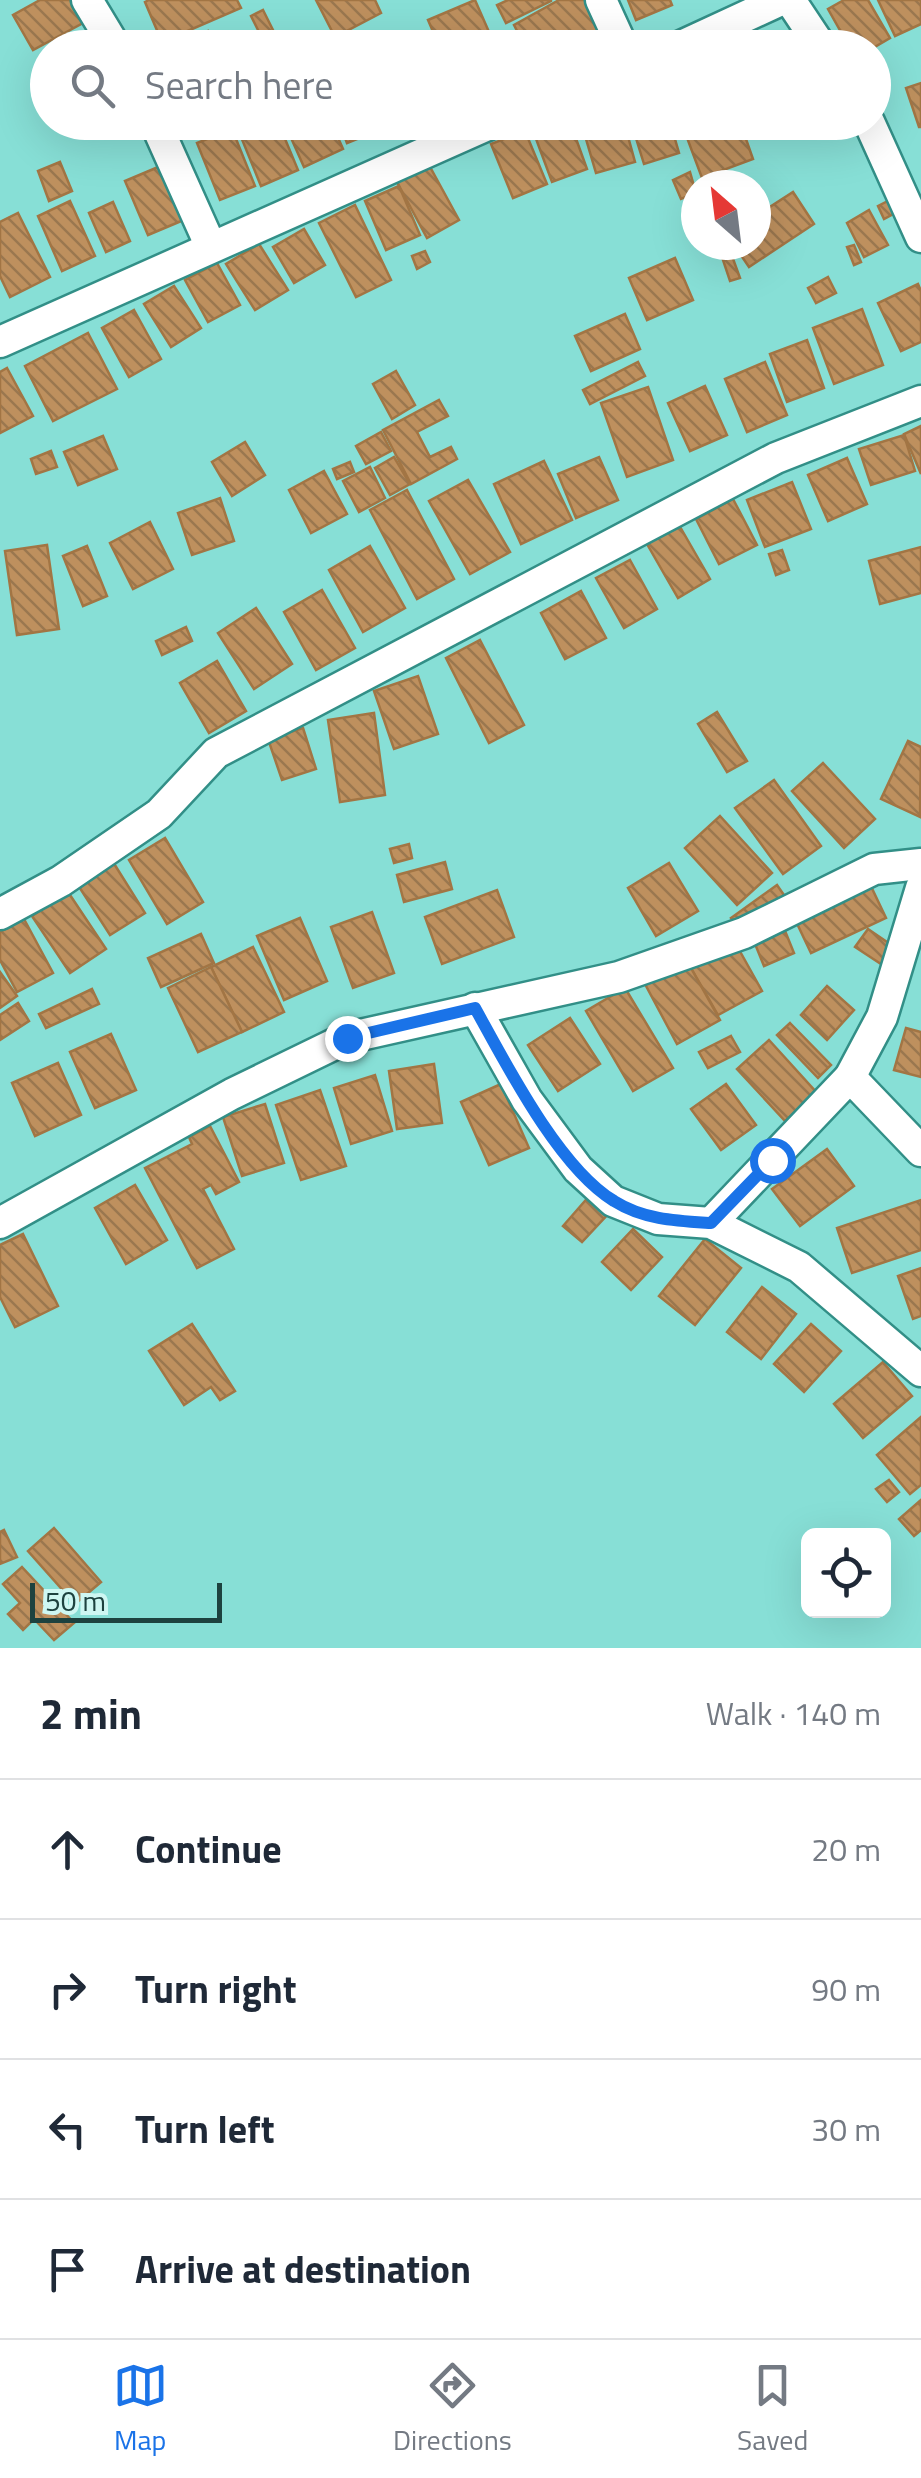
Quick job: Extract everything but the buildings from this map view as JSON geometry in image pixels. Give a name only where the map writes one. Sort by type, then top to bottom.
[{"type":"street","points":[[87,0],[105,30]]},
{"type":"street","points":[[602,0],[615,30]]},
{"type":"street","points":[[716,30],[780,0]]},
{"type":"street","points":[[790,0],[810,30]]},
{"type":"street","points":[[164,140],[212,247]]},
{"type":"street","points":[[0,342],[453,140]]},
{"type":"street","points":[[878,140],[921,237]]},
{"type":"street","points":[[0,914],[62,882],[160,814],[206,764],[776,458],[921,401]]},
{"type":"street","points":[[0,1222],[232,1094],[347,1038],[619,978],[744,933],[874,869],[921,864]]},
{"type":"street","points":[[711,1223],[850,1078],[882,1017],[921,888]]},
{"type":"street","points":[[475,1008],[527,1100],[578,1170],[614,1201],[658,1219],[711,1223],[799,1267],[921,1371]]},
{"type":"street","points":[[850,1078],[921,1151]]},
{"type":"route","points":[[347,1038],[475,1008],[527,1100],[578,1170],[614,1201],[658,1219],[711,1223],[772,1160]]}]
